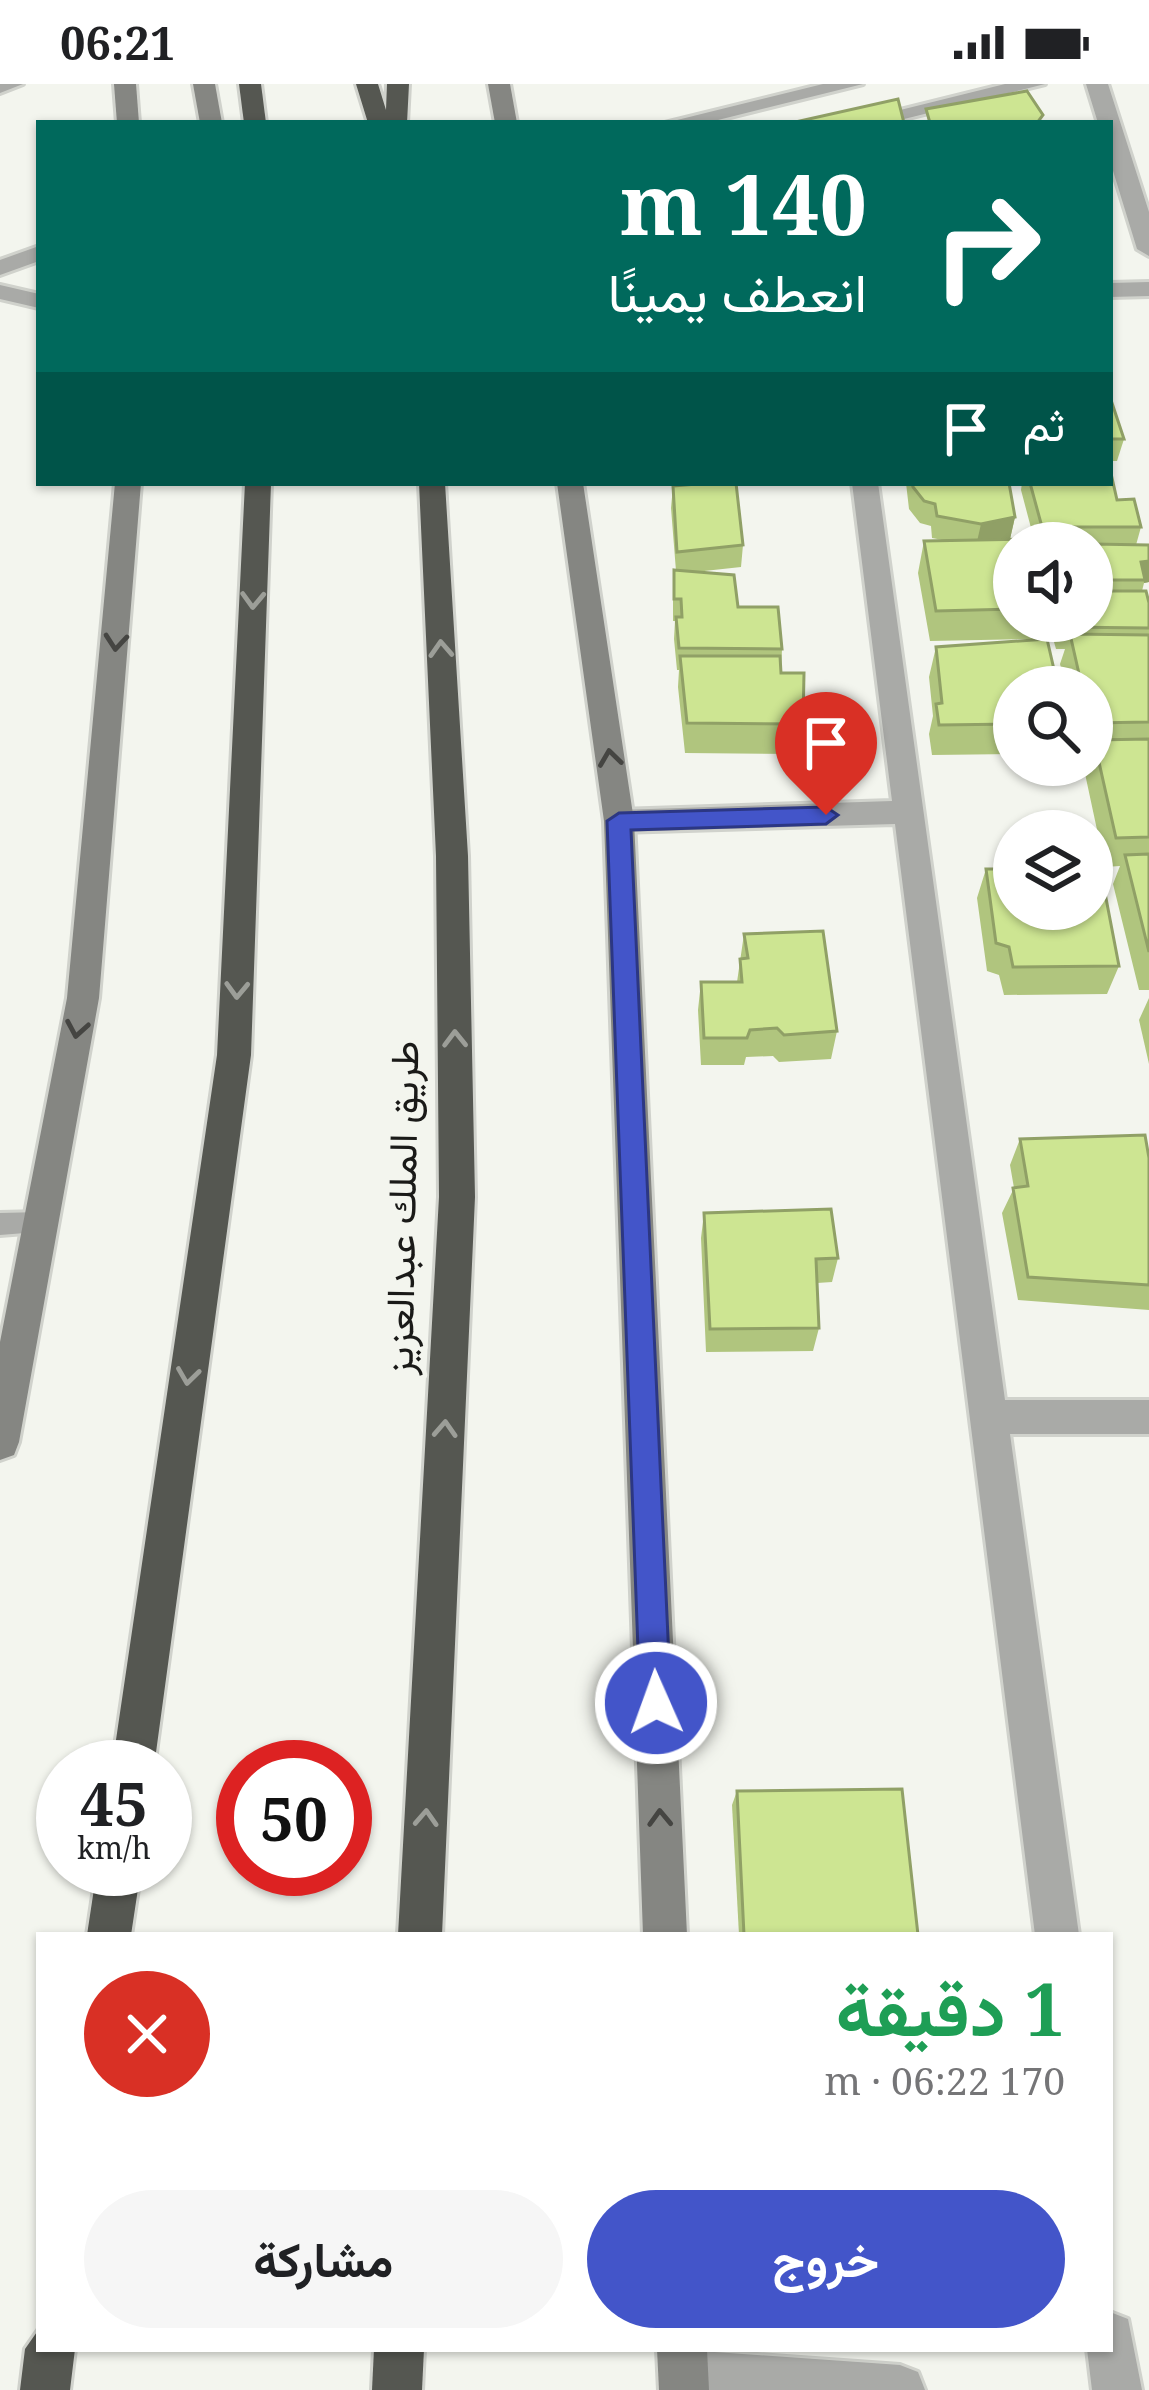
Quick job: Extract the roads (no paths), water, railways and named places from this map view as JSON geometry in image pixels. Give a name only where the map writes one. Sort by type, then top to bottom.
[{"type":"highway","points":[[250,84],[255,120]]},
{"type":"highway","points":[[367,84],[378,120]]},
{"type":"highway","points":[[396,120],[398,84]]},
{"type":"highway","points":[[137,1740],[234,1055],[258,486]]},
{"type":"highway","name":"طريق الملك عبدالعزيز","points":[[420,1932],[457,1197],[452,856],[432,486]]},
{"type":"highway","points":[[109,1932],[114,1896]]},
{"type":"highway","points":[[45,2390],[50,2352]]},
{"type":"highway","points":[[397,2390],[399,2352]]},
{"type":"main road","points":[[125,84],[128,120]]},
{"type":"main road","points":[[204,84],[210,120]]},
{"type":"main road","points":[[499,84],[510,119]]},
{"type":"main road","points":[[0,1442],[9,1349],[41,1223],[83,998],[128,486]]},
{"type":"main road","points":[[570,486],[619,821],[665,1932]]},
{"type":"street","points":[[0,86],[12,84]]},
{"type":"street","points":[[690,120],[852,84]]},
{"type":"street","points":[[872,120],[1034,84]]},
{"type":"street","points":[[1097,84],[1109,120]]},
{"type":"street","points":[[1113,133],[1147,233]]},
{"type":"street","points":[[0,268],[36,255]]},
{"type":"street","points":[[1113,290],[1149,289]]},
{"type":"street","points":[[0,292],[36,300]]},
{"type":"street","points":[[865,486],[1057,1932]]},
{"type":"street","points":[[619,821],[909,812]]},
{"type":"street","points":[[988,1417],[1149,1417]]},
{"type":"street","points":[[1112,2352],[1117,2390]]},
{"type":"street","points":[[683,2370],[900,2390]]},
{"type":"lane","points":[[0,1224],[41,1223]]}]
